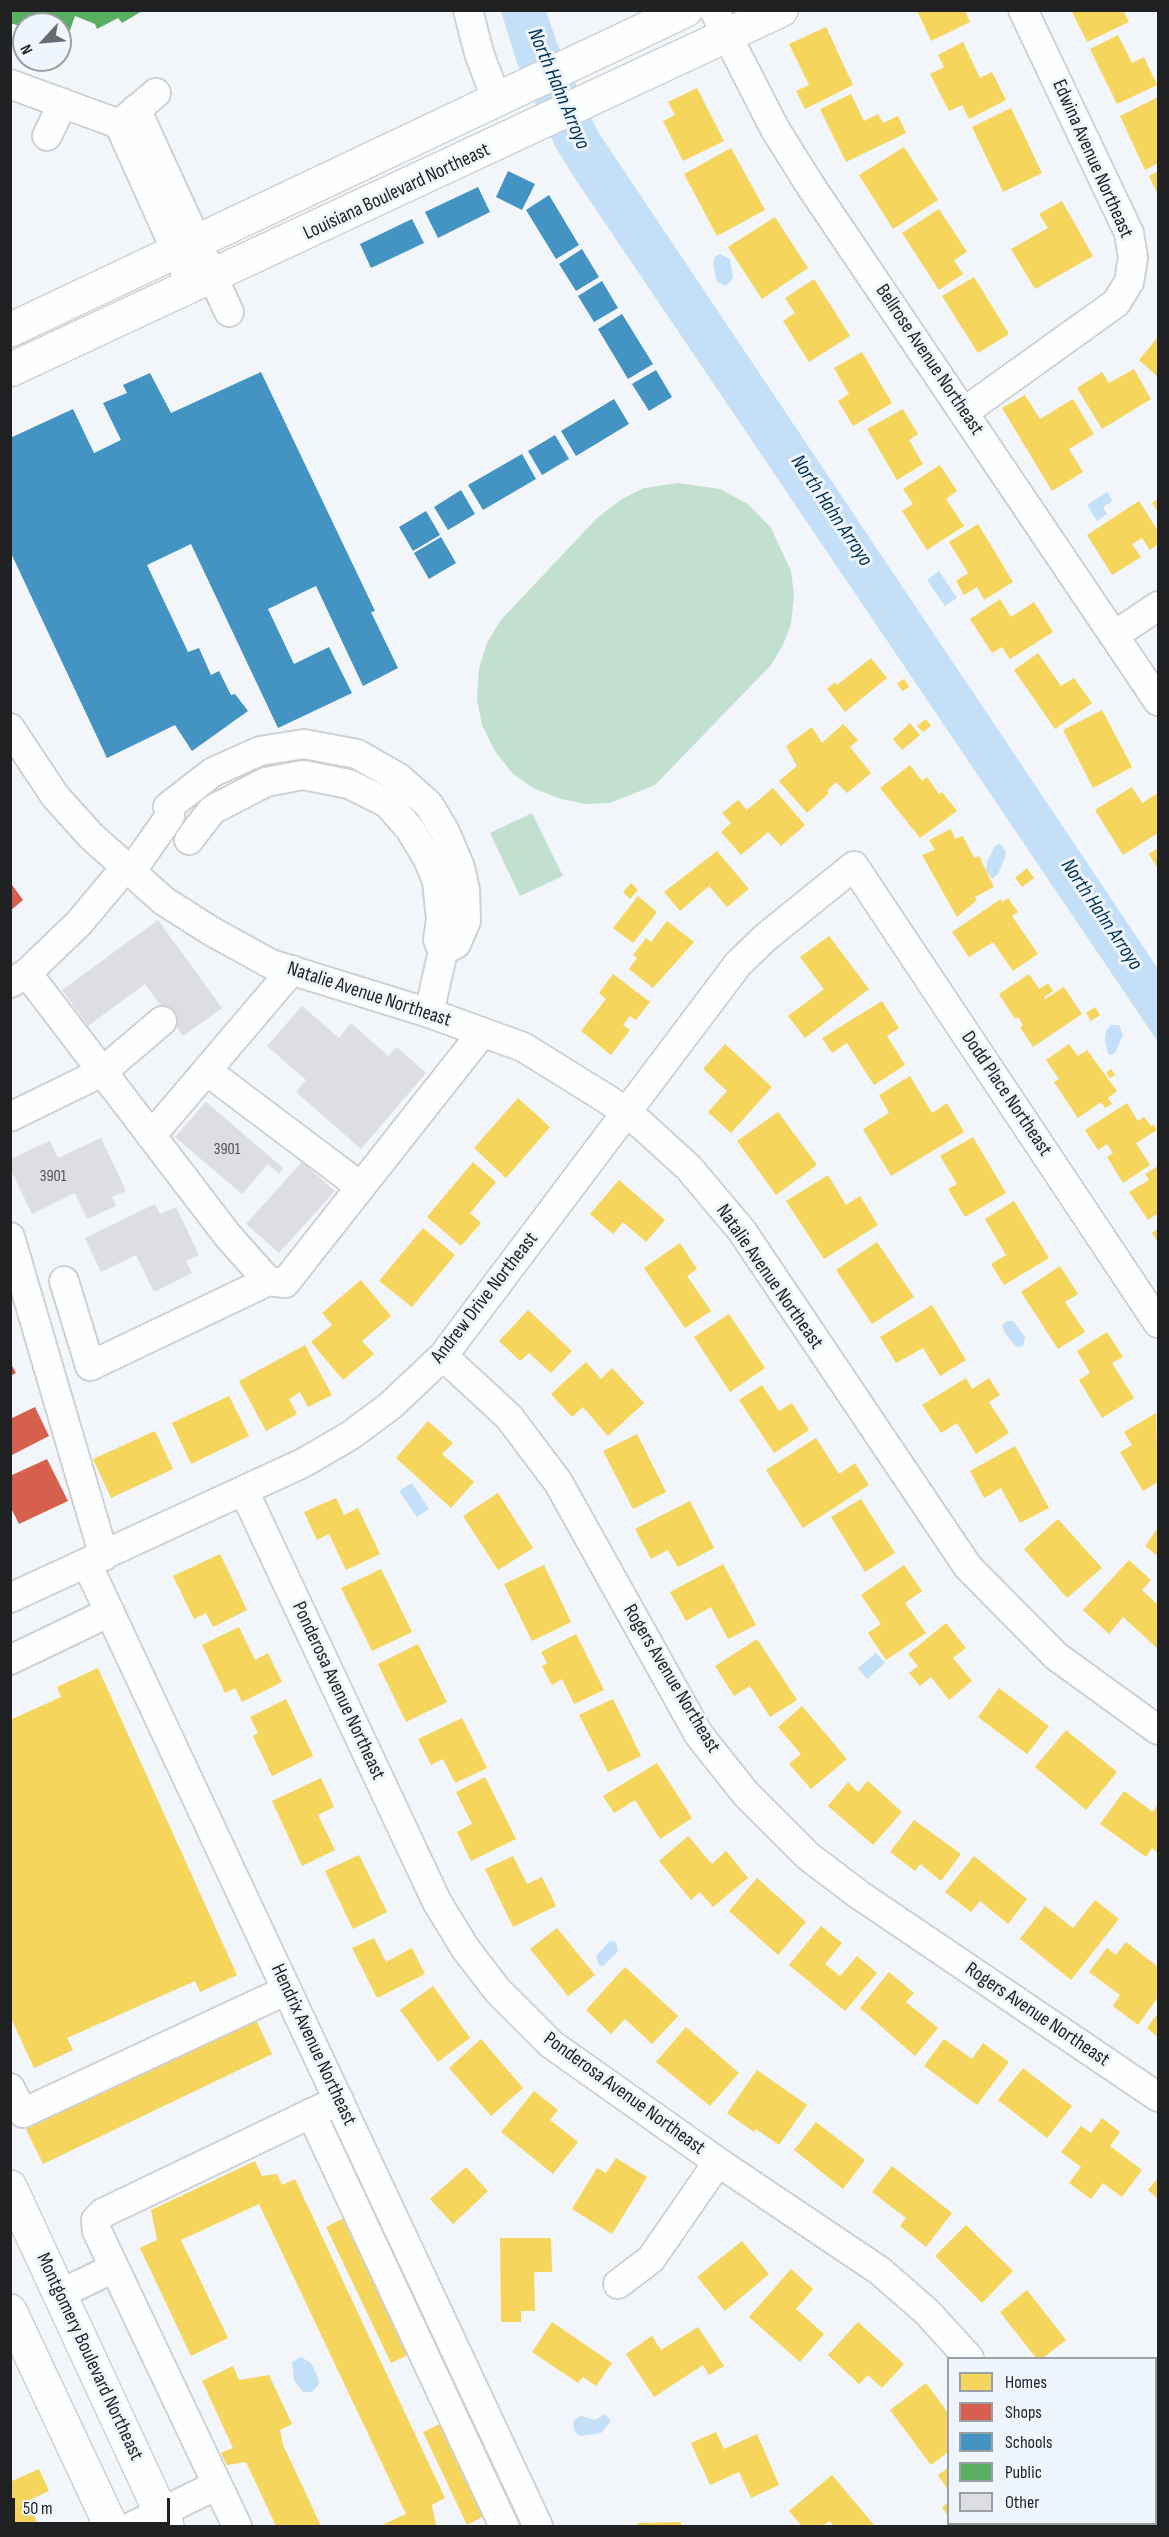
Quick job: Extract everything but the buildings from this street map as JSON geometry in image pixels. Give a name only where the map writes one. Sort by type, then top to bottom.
[{"type":"main road","name":"Louisiana Boulevard Northeast","points":[[10,330],[509,96],[686,10]]},
{"type":"main road","name":"Louisiana Boulevard Northeast","points":[[10,370],[592,100],[721,23],[781,10]]},
{"type":"main road","name":"Montgomery Boulevard Northeast","points":[[10,2187],[60,2294],[154,2522]]},
{"type":"main road","points":[[10,2310],[111,2526]]},
{"type":"street","points":[[468,10],[479,53],[509,96]]},
{"type":"street","name":"Edwina Avenue Northeast","points":[[964,412],[1116,303],[1129,282],[1133,258],[1129,233],[1023,10]]},
{"type":"street","name":"Bellrose Avenue Northeast","points":[[721,23],[775,129],[1158,701]]},
{"type":"street","points":[[10,84],[63,103],[137,109],[187,246],[203,281],[229,312]]},
{"type":"street","points":[[47,136],[63,103]]},
{"type":"street","points":[[1115,635],[1158,606]]},
{"type":"street","name":"Natalie Avenue Northeast","points":[[10,728],[56,796],[124,867],[164,901],[230,943],[271,964],[429,1013],[523,1047],[625,1112],[689,1168],[742,1231],[968,1567],[1056,1656],[1156,1723]]},
{"type":"street","points":[[268,1281],[228,1236],[102,1072],[19,978],[79,923],[124,867],[170,816],[168,807],[213,772],[260,751],[304,744],[357,754],[399,778],[429,805],[445,832],[460,867],[465,890],[466,921],[456,944],[444,951]]},
{"type":"street","points":[[189,840],[212,810],[266,782],[303,775],[349,784],[387,803],[410,829],[428,859],[437,881],[441,919],[438,940],[444,951],[429,1013]]},
{"type":"street","name":"Andrew Drive Northeast","points":[[10,1598],[303,1463],[351,1436],[390,1406],[443,1356],[738,964],[766,937],[854,866]]},
{"type":"street","name":"Dodd Place Northeast","points":[[854,866],[1158,1323]]},
{"type":"street","points":[[151,1136],[292,970]]},
{"type":"street","points":[[10,1117],[102,1072],[162,1021]]},
{"type":"street","points":[[64,1281],[90,1366],[268,1281],[285,1283],[482,1033]]},
{"type":"street","points":[[207,1071],[361,1187]]},
{"type":"street","name":"Hendrix Avenue Northeast","points":[[10,1238],[110,1612],[538,2526]]},
{"type":"street","name":"Rogers Avenue Northeast","points":[[443,1356],[509,1418],[552,1473],[699,1735],[746,1794],[808,1856],[858,1894],[1158,2097]]},
{"type":"street","name":"Ponderosa Avenue Northeast","points":[[244,1491],[437,1902],[465,1948],[498,1991],[551,2044],[718,2162],[880,2271],[927,2312],[968,2357]]},
{"type":"street","points":[[10,1660],[110,1612]]},
{"type":"street","points":[[10,2088],[23,2113],[287,1990]]},
{"type":"street","points":[[237,2526],[114,2268],[97,2231],[96,2220],[103,2213],[339,2100]]},
{"type":"street","points":[[311,2113],[504,2526]]},
{"type":"street","points":[[337,2169],[365,2156]]},
{"type":"street","points":[[618,2284],[651,2259],[718,2162]]},
{"type":"street","points":[[60,2294],[114,2268]]},
{"type":"street","points":[[483,2483],[512,2469]]},
{"type":"street","points":[[154,2522],[217,2485]]},
{"type":"green space","points":[[678,483],[720,489],[748,504],[771,528],[791,571],[794,595],[791,624],[783,645],[771,665],[655,785],[610,803],[586,804],[561,799],[533,788],[512,773],[495,751],[482,725],[477,700],[479,668],[487,643],[500,621],[597,518],[622,499],[644,488]]},
{"type":"green space","points":[[532,813],[563,876],[520,896],[490,833]]},
{"type":"water","name":"North Hahn Arroyo","points":[[501,11],[546,11],[557,43],[598,132],[1158,969],[1158,1042],[576,180],[556,148],[517,63]]},
{"type":"water","points":[[720,254],[730,259],[733,278],[726,286],[717,282],[713,263],[715,257]]},
{"type":"water","points":[[1107,492],[1113,501],[1103,507],[1107,514],[1097,521],[1087,505]]},
{"type":"water","points":[[939,571],[957,598],[945,606],[927,580]]},
{"type":"water","points":[[1000,844],[1006,852],[1005,857],[998,874],[992,879],[986,870],[987,862],[995,846]]},
{"type":"water","points":[[1111,1025],[1119,1025],[1123,1035],[1112,1055],[1108,1054],[1105,1040],[1106,1031]]},
{"type":"water","points":[[1006,1321],[1013,1321],[1025,1337],[1023,1346],[1016,1347],[1005,1333],[1002,1326]]},
{"type":"water","points":[[412,1483],[429,1509],[417,1517],[399,1491]]},
{"type":"water","points":[[876,1653],[885,1663],[867,1679],[858,1668]]},
{"type":"water","points":[[610,1941],[616,1942],[618,1951],[603,1966],[599,1965],[596,1956]]},
{"type":"water","points":[[301,2357],[311,2363],[318,2377],[319,2384],[312,2392],[303,2392],[294,2380],[292,2362]]},
{"type":"water","points":[[605,2414],[611,2421],[601,2433],[580,2436],[575,2432],[573,2423],[581,2416],[595,2420]]}]
